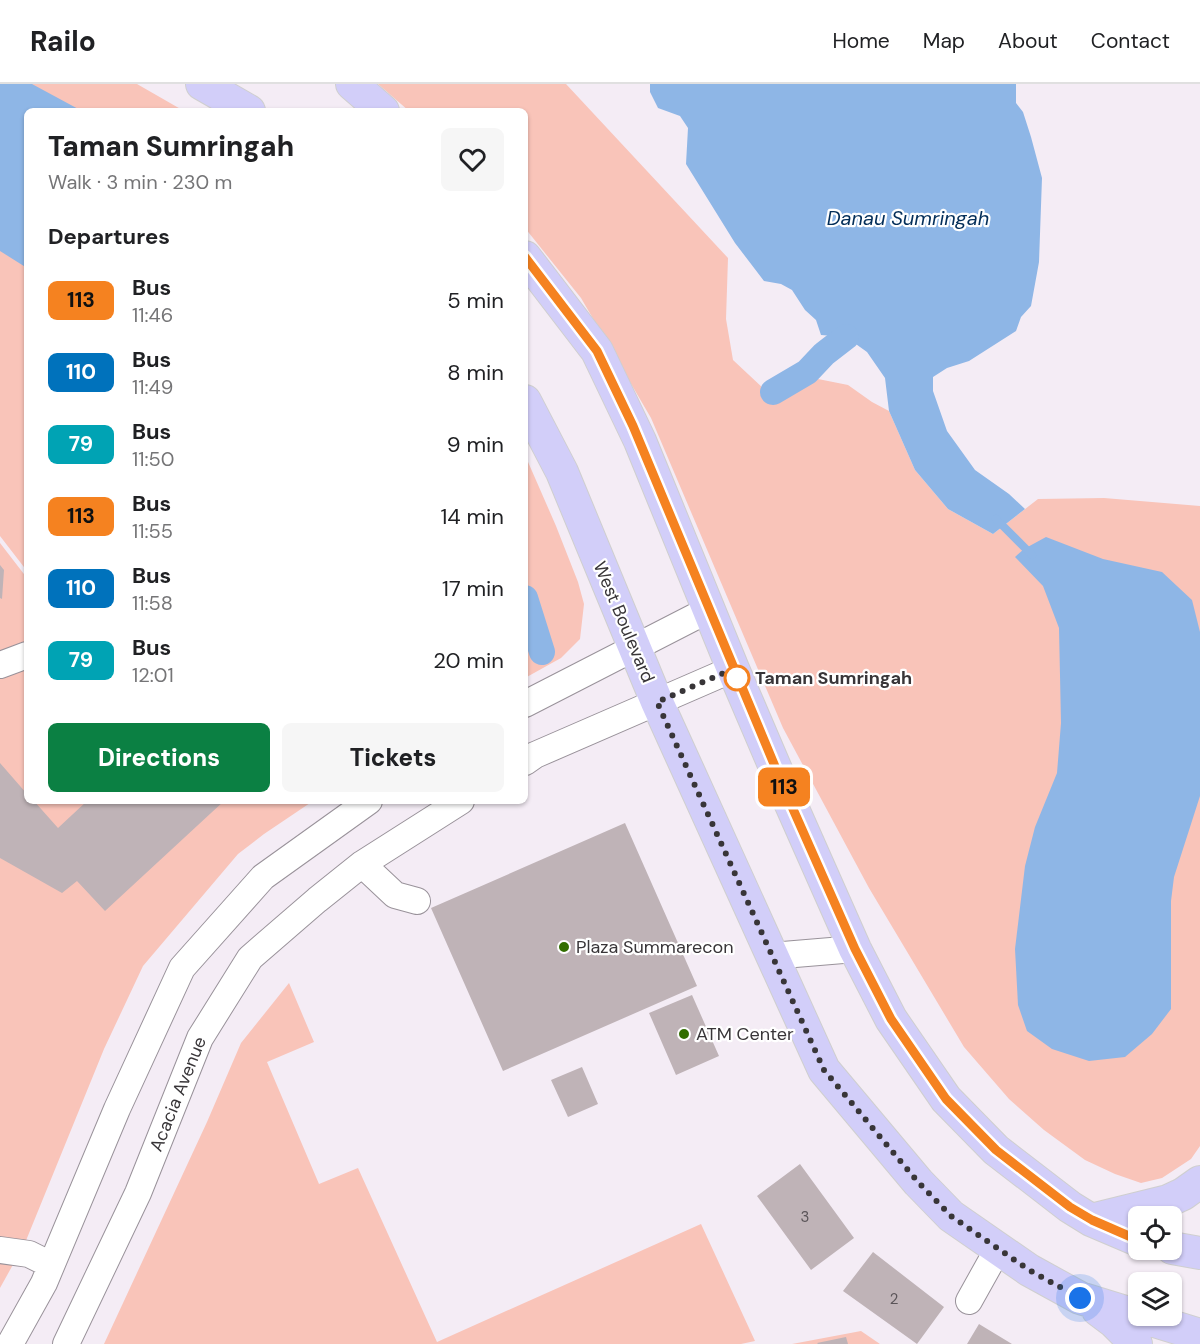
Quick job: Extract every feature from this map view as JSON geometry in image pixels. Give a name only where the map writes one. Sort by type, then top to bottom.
[{"type":"main road","points":[[202,84],[244,108]]},
{"type":"main road","points":[[352,84],[380,108]]},
{"type":"main road","points":[[528,261],[597,351],[640,441],[733,669],[855,949],[891,1019],[946,1099],[996,1150],[1070,1207],[1092,1220],[1128,1236]]},
{"type":"main road","name":"West Boulevard","points":[[528,407],[562,472],[657,702],[824,1070],[918,1182],[951,1216],[998,1249],[1080,1298],[1200,1335]]},
{"type":"main road","points":[[1092,1220],[1168,1201],[1200,1182]]},
{"type":"main road","points":[[1182,1250],[1200,1253]]},
{"type":"main road","points":[[1080,1298],[1114,1322],[1136,1344]]},
{"type":"street","points":[[528,702],[710,609]]},
{"type":"street","points":[[0,665],[24,656]]},
{"type":"street","points":[[528,761],[733,669]]},
{"type":"street","points":[[10,1344],[44,1283],[117,1109],[182,968],[263,877],[365,804]]},
{"type":"street","name":"Acacia Avenue","points":[[66,1344],[138,1192],[200,1038],[250,958],[362,864],[456,804]]},
{"type":"street","points":[[362,864],[395,895],[417,901]]},
{"type":"street","points":[[771,956],[855,949]]},
{"type":"street","points":[[969,1301],[998,1249]]},
{"type":"street","points":[[0,1250],[29,1254],[51,1265]]},
{"type":"shaded area","points":[[0,84],[137,84],[179,108],[24,108],[24,567],[0,536]]},
{"type":"shaded area","name":"Taman Sumringah","points":[[378,84],[566,84],[728,258],[726,319],[733,360],[777,401],[818,379],[848,385],[889,411],[915,470],[948,509],[993,534],[1038,499],[1104,498],[1200,506],[1200,1146],[1191,1159],[1162,1178],[1141,1183],[1085,1160],[1044,1130],[1009,1099],[964,1047],[869,888],[783,728],[651,418],[581,298],[528,232],[528,108],[406,108]]},
{"type":"shaded area","points":[[528,462],[556,526],[584,604],[580,639],[561,658],[528,676]]},
{"type":"shaded area","points":[[0,543],[24,574],[24,804],[309,804],[238,854],[143,966],[104,1049],[25,1243],[0,1288]]},
{"type":"shaded area","points":[[289,983],[314,1042],[267,1062],[319,1184],[358,1168],[437,1342],[701,1224],[755,1341],[741,1344],[104,1344],[241,1043]]},
{"type":"shaded area","points":[[861,1331],[880,1344],[792,1344]]},
{"type":"water","points":[[0,84],[32,84],[76,108],[24,108],[24,266],[0,251]]},
{"type":"water","name":"Danau Sumringah","points":[[650,84],[1016,84],[1016,103],[1023,112],[1042,178],[1039,262],[1031,306],[1021,317],[1016,331],[969,361],[947,368],[933,377],[933,391],[947,431],[975,470],[1009,494],[1025,509],[993,534],[948,509],[915,470],[889,411],[885,378],[867,352],[846,337],[821,335],[816,320],[805,310],[792,290],[781,284],[764,281],[735,243],[686,164],[688,128],[680,116],[658,108],[650,92]]},
{"type":"water","points":[[1046,537],[1103,559],[1162,572],[1192,600],[1200,632],[1200,796],[1174,877],[1171,901],[1171,1009],[1152,1034],[1125,1057],[1089,1061],[1052,1049],[1027,1031],[1018,1005],[1015,949],[1025,866],[1035,827],[1057,773],[1061,723],[1059,628],[1043,586],[1015,557],[1024,549]]},
{"type":"building","points":[[0,565],[4,570],[2,599],[0,598]]},
{"type":"building","points":[[0,763],[24,791],[24,804],[37,804],[58,828],[84,804],[221,804],[105,911],[77,881],[62,893],[0,858]]},
{"type":"building","name":"Plaza Summarecon","points":[[625,823],[697,986],[503,1071],[431,908]]},
{"type":"building","name":"ATM Center","points":[[692,995],[719,1056],[676,1075],[649,1013]]},
{"type":"building","points":[[582,1067],[598,1104],[568,1117],[551,1080]]},
{"type":"building","points":[[800,1164],[854,1238],[811,1270],[757,1196]]},
{"type":"building","points":[[873,1252],[944,1307],[917,1344],[843,1291]]},
{"type":"building","points":[[979,1324],[1012,1344],[967,1344]]},
{"type":"building","points":[[846,1337],[848,1344],[817,1343]]},
{"type":"waterway","points":[[773,392],[807,372],[824,354],[846,337]]},
{"type":"waterway","points":[[996,519],[1032,555]]},
{"type":"waterway","points":[[528,608],[542,652]]},
{"type":"bus line","name":"113","points":[[528,261],[597,351],[633,426],[663,493],[733,669],[789,800],[855,949],[891,1019],[946,1099],[996,1150],[1070,1207],[1092,1220],[1128,1236]]},
{"type":"place","name":"Taman Sumringah","points":[[737,678]]},
{"type":"place","name":"Plaza Summarecon","points":[[564,947]]},
{"type":"place","name":"ATM Center","points":[[684,1034]]},
{"type":"route","points":[[737,678],[733,669],[657,702],[824,1070],[918,1182],[951,1216],[1029,1270],[1080,1298]]}]
